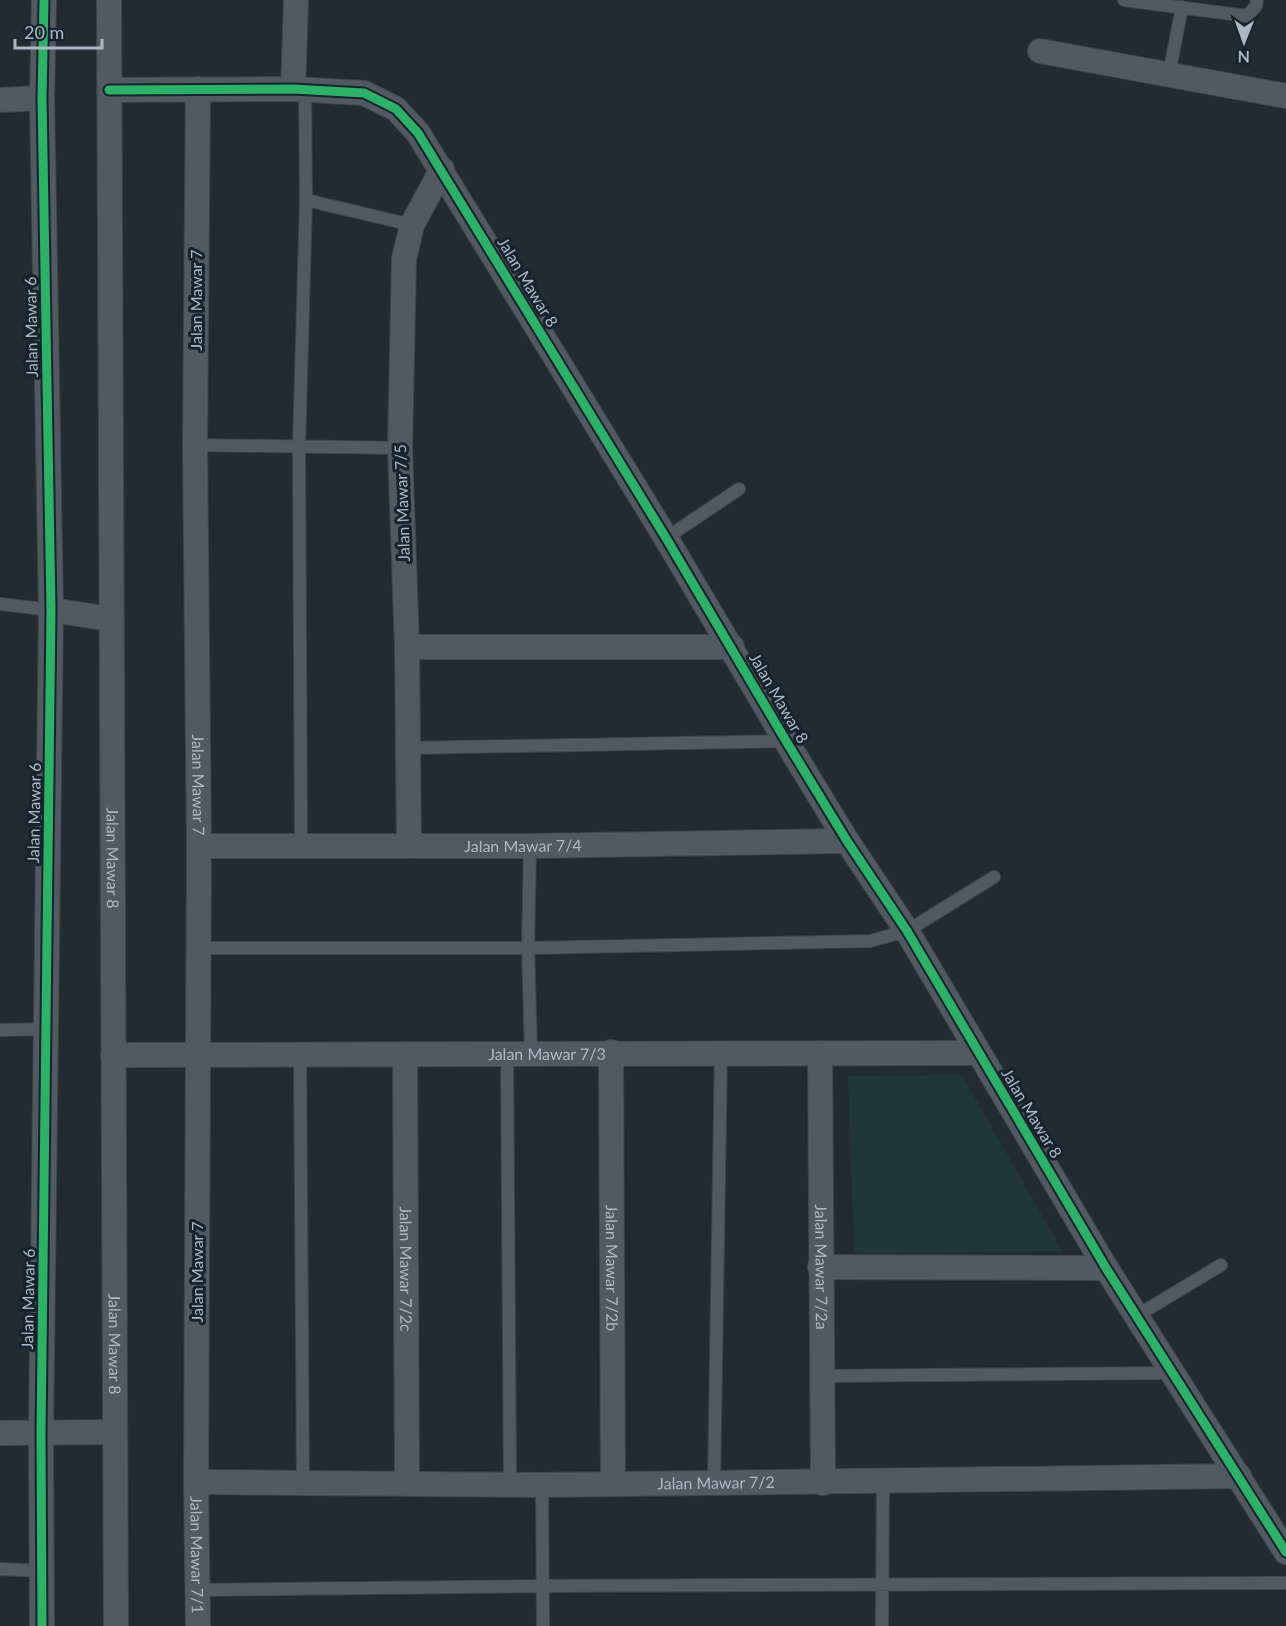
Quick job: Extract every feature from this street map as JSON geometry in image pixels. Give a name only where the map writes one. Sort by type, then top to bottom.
[{"type":"street","name":"Jalan Mawar 6","points":[[42,1626],[41,1434],[51,610],[42,98],[44,0]]},
{"type":"street","name":"Jalan Mawar 8","points":[[109,0],[116,1626]]},
{"type":"street","points":[[296,0],[299,89]]},
{"type":"street","points":[[1040,51],[1286,96]]},
{"type":"street","name":"Jalan Mawar 7","points":[[195,1482],[199,1056],[195,445],[198,89]]},
{"type":"street","name":"Jalan Mawar 8","points":[[109,90],[299,89],[364,93],[396,109],[418,133],[732,647],[847,842],[907,931],[1106,1268],[1175,1373],[1286,1552]]},
{"type":"street","points":[[0,100],[42,98]]},
{"type":"street","name":"Jalan Mawar 7/5","points":[[409,846],[407,646],[400,448],[404,259],[412,225],[442,169]]},
{"type":"street","points":[[51,610],[111,619]]},
{"type":"street","points":[[407,646],[732,647]]},
{"type":"street","name":"Jalan Mawar 7/4","points":[[199,846],[301,844],[530,846],[847,842]]},
{"type":"street","name":"Jalan Mawar 7/3","points":[[113,1055],[405,1055],[531,1052],[978,1053]]},
{"type":"street","name":"Jalan Mawar 7/2b","points":[[611,1052],[613,1484]]},
{"type":"street","name":"Jalan Mawar 7/2a","points":[[820,1053],[823,1483]]},
{"type":"street","name":"Jalan Mawar 7/2c","points":[[405,1055],[407,1483]]},
{"type":"street","points":[[820,1267],[1106,1268]]},
{"type":"street","points":[[0,1432],[41,1434],[115,1432]]},
{"type":"street","name":"Jalan Mawar 7/2","points":[[195,1482],[542,1485],[1239,1476]]},
{"type":"street","name":"Jalan Mawar 7/1","points":[[195,1482],[198,1626]]},
{"type":"lane","points":[[1124,0],[1247,16],[1256,6],[1257,0]]},
{"type":"lane","points":[[1169,74],[1182,7]]},
{"type":"lane","points":[[299,89],[306,200],[299,447],[301,844]]},
{"type":"lane","points":[[306,200],[412,225]]},
{"type":"lane","points":[[195,445],[400,448]]},
{"type":"lane","points":[[666,538],[739,489]]},
{"type":"lane","points":[[0,604],[51,610]]},
{"type":"lane","points":[[408,748],[786,741]]},
{"type":"lane","points":[[530,846],[528,948],[531,1052]]},
{"type":"lane","points":[[198,948],[528,948],[870,941],[907,931],[994,877]]},
{"type":"lane","points":[[0,1030],[46,1029]]},
{"type":"lane","points":[[714,1484],[721,1052]]},
{"type":"lane","points":[[507,1053],[510,1484]]},
{"type":"lane","points":[[300,1055],[303,1483]]},
{"type":"lane","points":[[1138,1315],[1221,1265]]},
{"type":"lane","points":[[822,1376],[1175,1373]]},
{"type":"lane","points":[[882,1626],[883,1482]]},
{"type":"lane","points":[[542,1485],[543,1626]]},
{"type":"lane","points":[[0,1569],[42,1571]]},
{"type":"lane","points":[[197,1590],[543,1586],[1286,1584]]},
{"type":"green space","points":[[962,1075],[1063,1252],[854,1253],[848,1076]]},
{"type":"cycle path","points":[[42,1626],[41,1434],[51,610],[42,98],[44,0]]},
{"type":"cycle path","points":[[109,90],[293,89],[364,93],[396,109],[418,133],[666,538],[847,841],[907,931],[1106,1268],[1286,1552]]}]
